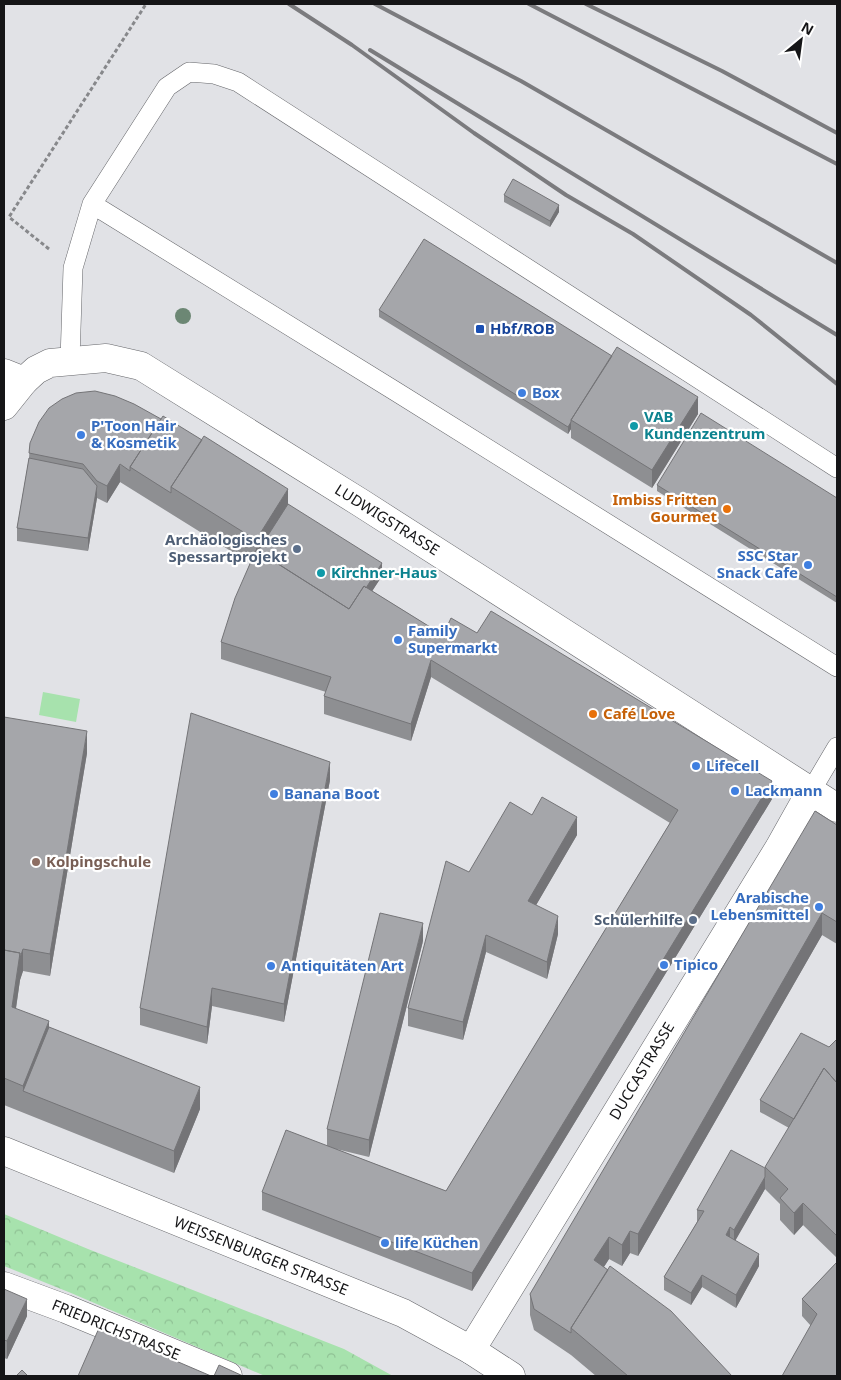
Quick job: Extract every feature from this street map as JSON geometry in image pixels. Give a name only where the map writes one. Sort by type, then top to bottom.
[{"type":"street","name":"LUDWIGSTRASSE","points":[[4,406],[14,377],[50,363],[106,358],[141,366],[361,503],[837,808]]},
{"type":"street","name":"DUCCASTRASSE","points":[[471,1350],[779,848],[810,791]]},
{"type":"street","name":"WEISSENBURGER STRASSE","points":[[4,1151],[403,1313],[471,1350],[511,1376]]},
{"type":"street","name":"FRIEDRICHSTRASSE","points":[[4,1286],[66,1309],[228,1376]]},
{"type":"lane","points":[[70,360],[73,268],[92,204],[167,87],[189,72],[214,74],[238,82],[837,468]]},
{"type":"lane","points":[[92,204],[837,667]]},
{"type":"lane","points":[[810,791],[837,747]]},
{"type":"path","points":[[73,268],[9,217],[146,4]]},
{"type":"green space","points":[[43,692],[80,699],[76,722],[39,715]]},
{"type":"green space","points":[[4,1214],[88,1249],[344,1349],[393,1376],[265,1376],[4,1266]]},
{"type":"building","points":[[513,179],[559,205],[550,221],[504,195]]},
{"type":"building","points":[[424,239],[612,356],[568,427],[379,310]]},
{"type":"building","name":"VAB Kundenzentrum","points":[[617,347],[698,397],[652,470],[571,420]]},
{"type":"building","points":[[95,391],[115,396],[134,404],[161,419],[130,467],[130,471],[120,464],[107,486],[97,481],[83,464],[29,453],[30,443],[39,422],[49,408],[62,399],[76,393]]},
{"type":"building","points":[[701,413],[837,498],[837,597],[657,485]]},
{"type":"building","points":[[163,416],[202,440],[171,487],[171,493],[130,467]]},
{"type":"building","points":[[204,436],[288,489],[256,540],[171,487]]},
{"type":"building","points":[[29,458],[83,469],[97,486],[88,538],[17,528]]},
{"type":"building","name":"Kirchner-Haus","points":[[288,504],[382,563],[366,588],[364,586],[349,609],[258,551]]},
{"type":"building","points":[[256,550],[349,609],[364,586],[443,635],[451,618],[477,633],[491,611],[772,781],[472,1273],[262,1192],[286,1130],[446,1191],[678,810],[431,660],[411,724],[324,696],[331,677],[221,642],[235,598]]},
{"type":"building","points":[[191,713],[330,762],[284,1004],[212,988],[207,1027],[140,1008]]},
{"type":"building","name":"Kolpingschule","points":[[4,717],[87,731],[50,954],[23,949],[20,958],[20,953],[4,950]]},
{"type":"building","points":[[542,797],[577,817],[528,901],[558,916],[547,962],[486,935],[463,1022],[408,1008],[446,861],[469,872],[510,802],[532,815]]},
{"type":"building","points":[[815,811],[837,825],[837,922],[822,913],[638,1234],[630,1231],[622,1245],[609,1237],[594,1260],[608,1270],[571,1328],[571,1333],[534,1309],[530,1294]]},
{"type":"building","points":[[380,913],[423,923],[369,1140],[327,1129]]},
{"type":"building","points":[[4,950],[20,953],[12,1007],[49,1021],[23,1086],[4,1078]]},
{"type":"building","points":[[49,1027],[200,1087],[174,1151],[23,1091]]},
{"type":"building","points":[[801,1033],[829,1047],[837,1039],[837,1083],[824,1068],[794,1119],[760,1100]]},
{"type":"building","points":[[824,1068],[837,1083],[837,1236],[803,1203],[794,1213],[780,1198],[788,1189],[765,1167]]},
{"type":"building","points":[[731,1150],[765,1168],[765,1177],[734,1230],[730,1227],[726,1235],[759,1254],[736,1295],[702,1275],[691,1293],[664,1277],[704,1211],[697,1210]]},
{"type":"building","points":[[837,1262],[837,1376],[782,1376],[817,1314],[802,1299]]},
{"type":"building","points":[[610,1266],[671,1311],[732,1376],[628,1376],[571,1328]]},
{"type":"building","points":[[4,1289],[27,1299],[7,1341],[4,1340]]},
{"type":"building","points":[[99,1328],[211,1376],[78,1376]]},
{"type":"building","points":[[219,1365],[243,1376],[214,1376]]},
{"type":"building","points":[[22,1370],[28,1376],[16,1376]]},
{"type":"railway","points":[[289,4],[352,45],[474,133],[566,195],[633,234],[751,315],[837,384]]},
{"type":"railway","points":[[375,4],[521,81],[837,263]]},
{"type":"railway","points":[[529,4],[837,164]]},
{"type":"railway","points":[[586,4],[722,71],[837,133]]},
{"type":"railway","points":[[370,50],[837,335]]},
{"type":"place","name":"Hbf/ROB","points":[[480,329]]},
{"type":"place","name":"Box","points":[[522,393]]},
{"type":"place","name":"VAB Kundenzentrum","points":[[634,426]]},
{"type":"place","name":"P'Toon Hair & Kosmetik","points":[[81,435]]},
{"type":"place","name":"Imbiss Fritten Gourmet","points":[[727,509]]},
{"type":"place","name":"Archäologisches Spessartprojekt","points":[[297,549]]},
{"type":"place","name":"SSC Star Snack Cafe","points":[[808,565]]},
{"type":"place","name":"Kirchner-Haus","points":[[321,573]]},
{"type":"place","name":"Family Supermarkt","points":[[398,640]]},
{"type":"place","name":"Café Love","points":[[593,714]]},
{"type":"place","name":"Lifecell","points":[[696,766]]},
{"type":"place","name":"Lackmann","points":[[735,791]]},
{"type":"place","name":"Banana Boot","points":[[274,794]]},
{"type":"place","name":"Kolpingschule","points":[[36,862]]},
{"type":"place","name":"Arabische Lebensmittel","points":[[819,907]]},
{"type":"place","name":"Schülerhilfe","points":[[693,920]]},
{"type":"place","name":"Tipico","points":[[664,965]]},
{"type":"place","name":"Antiquitäten Art","points":[[271,966]]},
{"type":"place","name":"life Küchen","points":[[385,1243]]}]
